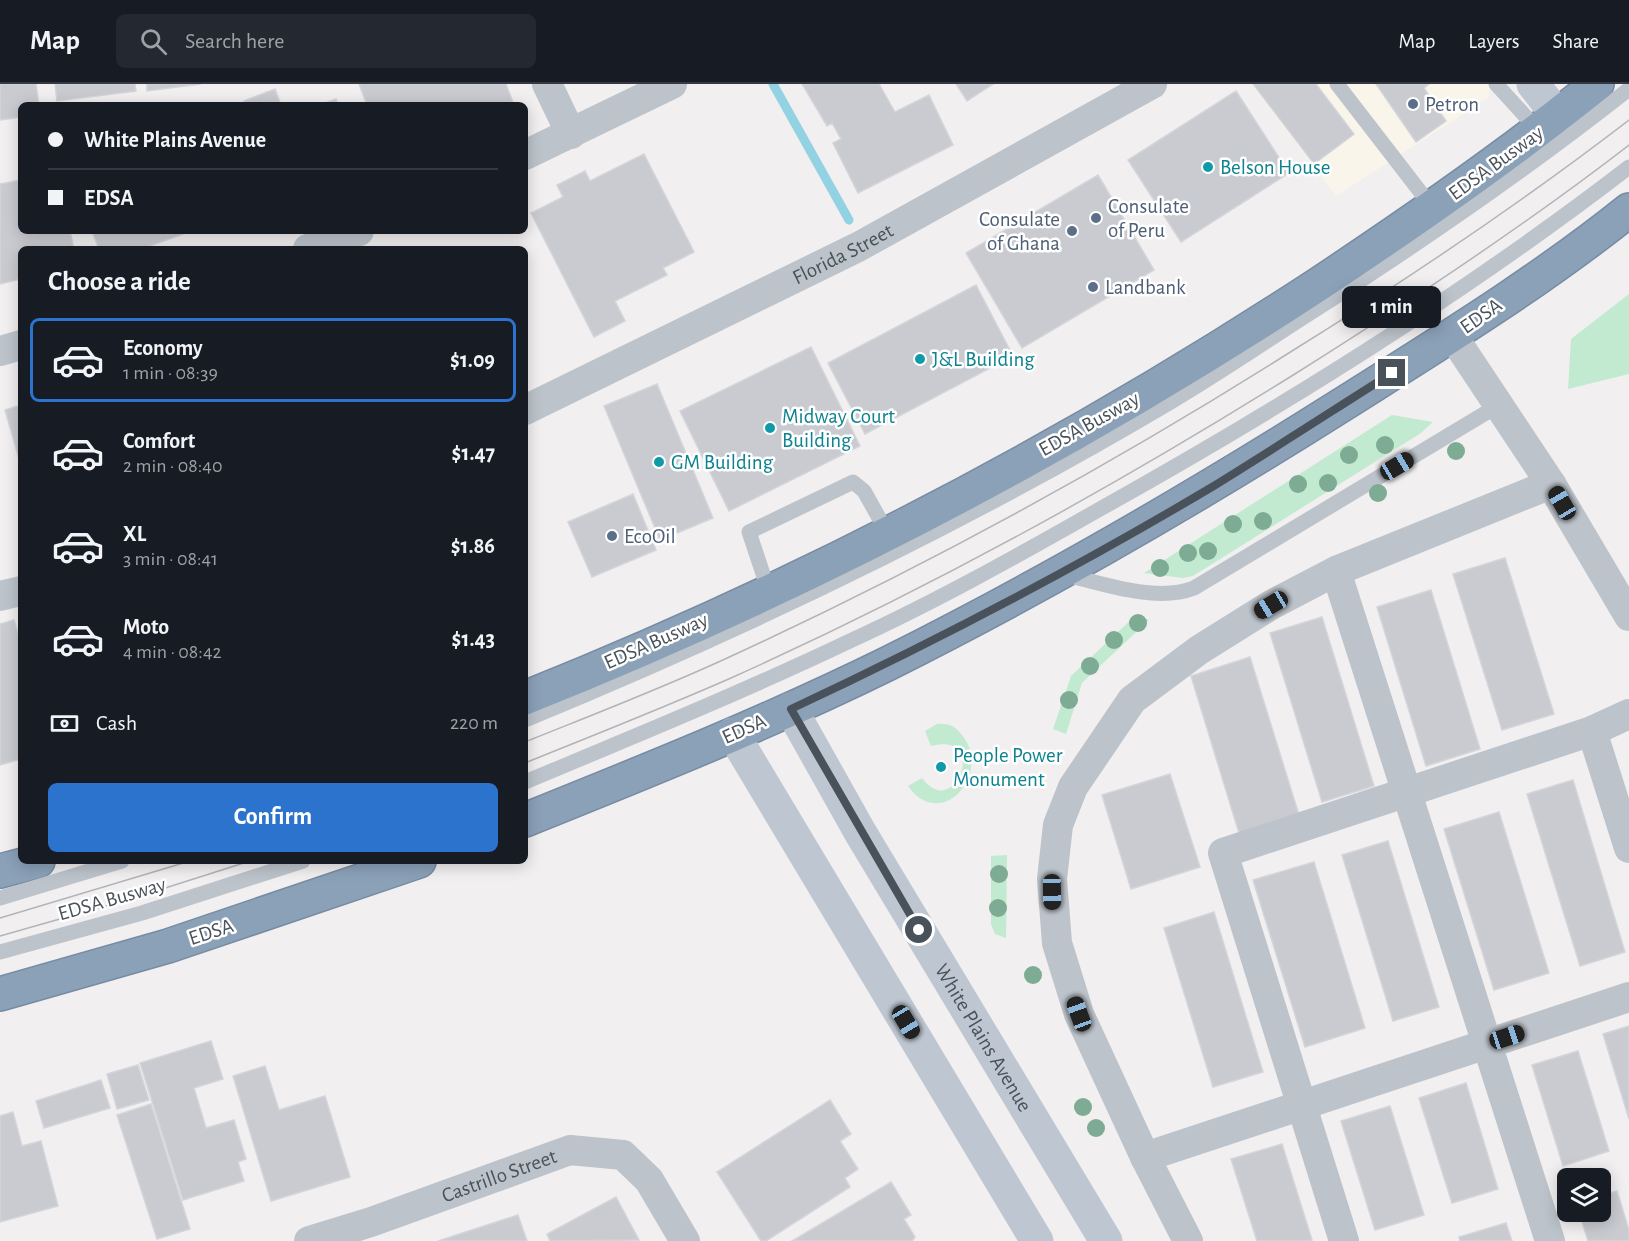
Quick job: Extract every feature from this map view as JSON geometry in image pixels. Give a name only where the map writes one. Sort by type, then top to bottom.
[{"type":"highway","points":[[528,697],[769,592],[888,534],[1029,459],[1208,355],[1432,207],[1548,123],[1597,84]]},
{"type":"highway","name":"EDSA","points":[[528,819],[791,709],[887,664],[1057,573],[1211,487],[1452,335],[1597,236],[1629,210]]},
{"type":"highway","points":[[0,871],[27,864]]},
{"type":"highway","name":"EDSA","points":[[0,994],[168,946],[410,864]]},
{"type":"street","points":[[548,84],[571,134]]},
{"type":"street","points":[[528,154],[672,84]]},
{"type":"street","name":"Florida Street","points":[[528,409],[858,247],[1152,84]]},
{"type":"street","points":[[1533,84],[1548,123]]},
{"type":"street","points":[[316,246],[350,234]]},
{"type":"street","points":[[1452,335],[1551,484],[1629,616]]},
{"type":"street","points":[[0,351],[18,346]]},
{"type":"street","points":[[1188,1241],[1079,1014],[1059,951],[1052,879],[1058,825],[1073,787],[1132,700],[1199,650],[1271,605],[1336,571],[1551,484]]},
{"type":"street","points":[[1336,571],[1550,1241]]},
{"type":"street","points":[[0,596],[18,592]]},
{"type":"street","name":"White Plains Avenue","points":[[791,709],[860,832],[1106,1241]]},
{"type":"street","points":[[1344,1241],[1223,853],[1592,732],[1629,714]]},
{"type":"street","points":[[1592,732],[1629,848]]},
{"type":"street","points":[[733,734],[1037,1241]]},
{"type":"street","points":[[1146,1157],[1629,997]]},
{"type":"street","name":"Castrillo Street","points":[[309,1241],[570,1150],[623,1155],[649,1180],[685,1241]]},
{"type":"lane","points":[[1496,84],[1548,123]]},
{"type":"lane","points":[[1343,86],[1432,207]]},
{"type":"lane","name":"EDSA Busway","points":[[528,719],[621,680],[828,584],[1004,496],[1170,403],[1458,216],[1572,134],[1629,89]]},
{"type":"lane","points":[[528,781],[737,693],[855,639],[1032,547],[1201,453],[1371,347],[1492,266],[1629,167]]},
{"type":"lane","points":[[1057,573],[1156,594],[1176,594],[1194,588],[1499,405]]},
{"type":"lane","points":[[769,592],[749,532],[853,483],[864,491],[888,534]]},
{"type":"lane","name":"EDSA Busway","points":[[0,898],[112,864]]},
{"type":"lane","name":"EDSA Busway","points":[[0,952],[142,913],[294,864]]},
{"type":"shaded area","points":[[1251,84],[1491,84],[1488,98],[1336,196]]},
{"type":"green space","points":[[1629,294],[1629,374],[1568,389],[1571,339]]},
{"type":"green space","points":[[1392,415],[1433,422],[1421,433],[1193,576],[1183,578],[1144,573]]},
{"type":"green space","points":[[1136,615],[1149,620],[1082,683],[1066,734],[1053,729],[1071,676]]},
{"type":"green space","points":[[937,724],[950,725],[961,734],[970,749],[971,764],[968,779],[960,792],[948,800],[935,803],[921,799],[908,786],[922,778],[934,789],[946,790],[955,783],[961,773],[963,761],[959,751],[949,745],[931,746],[925,731]]},
{"type":"green space","points":[[1007,855],[1006,938],[995,934],[991,924],[991,856]]},
{"type":"building","points":[[0,84],[36,84],[39,102],[18,102],[18,117],[0,120]]},
{"type":"building","points":[[55,84],[135,84],[136,91],[57,101]]},
{"type":"building","points":[[147,84],[201,84],[147,91]]},
{"type":"building","points":[[359,84],[506,84],[513,102],[366,102]]},
{"type":"building","points":[[802,84],[879,84],[895,112],[929,95],[953,145],[858,193],[833,143],[841,139],[832,123],[827,126]]},
{"type":"building","points":[[956,84],[993,84],[967,101]]},
{"type":"building","points":[[1253,84],[1316,84],[1354,134],[1314,164]]},
{"type":"building","name":"Petron","points":[[1376,84],[1429,84],[1424,88],[1446,121],[1416,142]]},
{"type":"building","points":[[275,89],[280,102],[244,102]]},
{"type":"building","name":"Belson House","points":[[1236,91],[1289,173],[1181,242],[1128,160]]},
{"type":"building","points":[[644,154],[694,252],[663,268],[667,275],[615,301],[625,321],[594,337],[531,213],[563,197],[557,185],[585,171],[590,181]]},
{"type":"building","points":[[1098,175],[1154,270],[1022,348],[966,253]]},
{"type":"building","points":[[18,181],[18,234],[71,234],[73,246],[18,246],[18,280],[0,284],[0,184]]},
{"type":"building","points":[[93,234],[183,234],[149,246],[98,246]]},
{"type":"building","name":"J&L Building","points":[[976,285],[1013,356],[865,434],[828,363]]},
{"type":"building","name":"Midway Court Building","points":[[811,347],[860,446],[729,511],[680,411]]},
{"type":"building","name":"GM Building","points":[[657,384],[713,518],[660,540],[604,406]]},
{"type":"building","points":[[18,406],[18,456],[5,410]]},
{"type":"building","name":"EcoOil","points":[[633,494],[656,550],[592,577],[568,522]]},
{"type":"building","points":[[1505,558],[1554,714],[1502,730],[1453,574]]},
{"type":"building","points":[[1431,590],[1480,749],[1426,766],[1377,607]]},
{"type":"building","points":[[1322,617],[1374,786],[1322,802],[1270,633]]},
{"type":"building","points":[[14,620],[18,633],[18,760],[0,765],[0,624]]},
{"type":"building","points":[[1250,657],[1299,815],[1239,833],[1191,676]]},
{"type":"building","points":[[1170,774],[1200,867],[1131,889],[1102,795]]},
{"type":"building","points":[[1573,780],[1625,952],[1580,966],[1527,794]]},
{"type":"building","points":[[1499,812],[1549,973],[1494,990],[1444,829]]},
{"type":"building","points":[[1388,841],[1439,1007],[1393,1021],[1342,855]]},
{"type":"building","points":[[1314,862],[1365,1028],[1305,1047],[1253,880]]},
{"type":"building","points":[[1214,912],[1263,1072],[1213,1087],[1164,928]]},
{"type":"building","points":[[1629,1026],[1629,1119],[1603,1034]]},
{"type":"building","points":[[211,1041],[223,1079],[194,1088],[206,1128],[234,1120],[246,1159],[238,1162],[244,1181],[183,1200],[140,1063]]},
{"type":"building","points":[[1578,1051],[1609,1151],[1563,1166],[1532,1065]]},
{"type":"building","points":[[138,1065],[149,1100],[117,1109],[107,1074]]},
{"type":"building","points":[[265,1066],[279,1110],[325,1096],[350,1177],[271,1201],[233,1076]]},
{"type":"building","points":[[101,1080],[110,1108],[44,1128],[36,1101]]},
{"type":"building","points":[[1466,1083],[1498,1189],[1452,1203],[1419,1098]]},
{"type":"building","points":[[830,1100],[851,1134],[840,1141],[858,1169],[845,1178],[850,1187],[766,1241],[761,1241],[717,1172]]},
{"type":"building","points":[[151,1104],[190,1229],[157,1239],[117,1115]]},
{"type":"building","points":[[1390,1106],[1424,1215],[1375,1230],[1341,1121]]},
{"type":"building","points":[[13,1112],[22,1146],[41,1141],[58,1206],[0,1222],[0,1116]]},
{"type":"building","points":[[1282,1144],[1312,1240],[1257,1241],[1231,1159]]},
{"type":"building","points":[[891,1182],[911,1215],[904,1219],[915,1237],[912,1241],[792,1241]]},
{"type":"building","points":[[1617,1191],[1629,1230],[1629,1241],[1588,1241],[1582,1222],[1611,1222],[1611,1193]]},
{"type":"building","points":[[616,1197],[639,1240],[550,1241],[547,1234]]},
{"type":"building","points":[[518,1215],[527,1241],[438,1241]]},
{"type":"building","points":[[1506,1223],[1512,1241],[1460,1241],[1459,1237]]},
{"type":"waterway","points":[[773,84],[849,220]]},
{"type":"tram line","points":[[528,741],[676,681],[798,625],[943,552],[1084,475],[1223,394],[1464,240],[1629,120]]},
{"type":"tram line","points":[[528,762],[705,689],[804,644],[949,573],[1090,496],[1298,372],[1382,318],[1466,263],[1629,145]]},
{"type":"tram line","points":[[0,918],[180,864]]},
{"type":"tram line","points":[[0,936],[137,897],[241,864]]},
{"type":"place","name":"Petron","points":[[1413,104]]},
{"type":"place","name":"Belson House","points":[[1208,167]]},
{"type":"place","name":"Consulate of Peru","points":[[1096,218]]},
{"type":"place","name":"Consulate of Ghana","points":[[1072,231]]},
{"type":"place","name":"Landbank","points":[[1093,287]]},
{"type":"place","name":"J&L Building","points":[[920,359]]},
{"type":"place","name":"Midway Court Building","points":[[770,428]]},
{"type":"place","name":"GM Building","points":[[659,462]]},
{"type":"place","name":"EcoOil","points":[[612,536]]},
{"type":"place","name":"People Power Monument","points":[[941,767]]},
{"type":"route","points":[[919,930],[860,832],[791,709],[887,664],[1113,543],[1211,487],[1392,373]]}]
